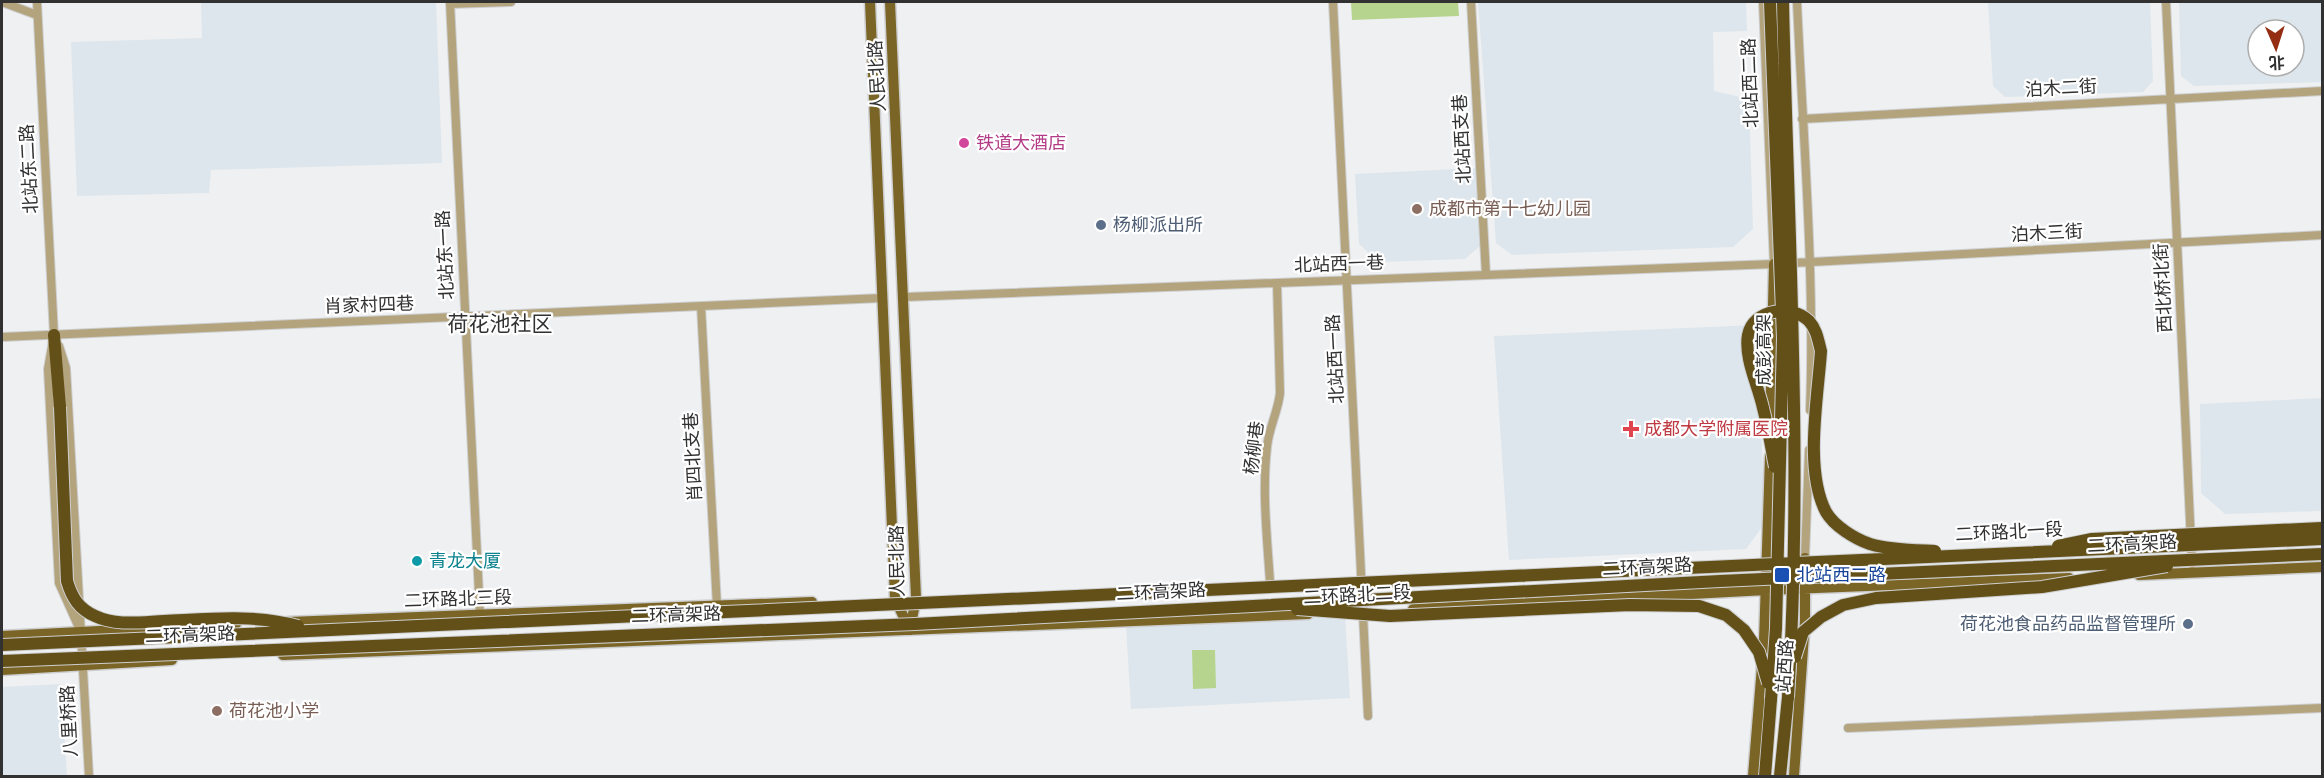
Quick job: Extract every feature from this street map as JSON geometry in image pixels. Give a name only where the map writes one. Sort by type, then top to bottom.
[{"type":"highway","name":"成彭高架","points":[[1764,777],[1771,699],[1780,489],[1783,338],[1770,2]]},
{"type":"highway","name":"成彭高架","points":[[1783,2],[1794,340],[1792,632],[1788,697]]},
{"type":"highway","points":[[1780,489],[1764,411],[1748,350],[1748,333],[1756,320],[1774,311],[1794,313],[1808,320],[1817,334],[1821,351],[1815,467],[1818,492],[1827,514],[1846,532],[1870,544],[1990,555]]},
{"type":"highway","points":[[54,335],[60,407],[67,581],[78,606],[96,617],[122,622],[266,620],[311,630]]},
{"type":"highway","points":[[2008,555],[2092,539],[2322,528]]},
{"type":"highway","name":"二环高架路","points":[[2,645],[2008,555],[2322,538]]},
{"type":"highway","name":"二环高架路","points":[[2,661],[915,624],[1246,605],[2322,554]]},
{"type":"highway","points":[[1779,777],[1788,697],[1796,652],[1803,632],[1821,617],[1843,604],[1876,598],[2042,587],[2105,579],[2206,559],[2265,562],[2322,560]]},
{"type":"highway","points":[[1246,605],[1389,616],[1630,605],[1699,606],[1726,615],[1744,630],[1759,652],[1771,699]]},
{"type":"main road","name":"人民北路","points":[[870,2],[895,599],[910,630]]},
{"type":"main road","name":"人民北路","points":[[890,2],[905,297],[916,598],[910,630]]},
{"type":"main road","name":"北站西二路","points":[[1768,560],[1774,264]]},
{"type":"main road","name":"二环路北一段","points":[[1805,558],[2322,533]]},
{"type":"main road","name":"二环路北二段","points":[[916,598],[1805,558]]},
{"type":"main road","name":"站西路","points":[[1794,777],[1806,588],[1805,558]]},
{"type":"main road","name":"站西路","points":[[1753,777],[1768,560]]},
{"type":"main road","points":[[1806,588],[2322,567]]},
{"type":"main road","name":"二环路北二段","points":[[910,630],[1363,612],[1806,588]]},
{"type":"main road","name":"二环路北三段","points":[[2,636],[916,598]]},
{"type":"main road","points":[[2,670],[82,664],[910,630]]},
{"type":"street","points":[[2,2],[37,15]]},
{"type":"street","name":"北站东二路","points":[[36,2],[54,335]]},
{"type":"street","points":[[450,3],[511,2]]},
{"type":"street","name":"北站西一路","points":[[1333,2],[1368,716]]},
{"type":"street","name":"北站西支巷","points":[[1471,2],[1486,275]]},
{"type":"street","name":"北站西二路","points":[[1763,2],[1774,264]]},
{"type":"street","points":[[1797,2],[1812,352],[1805,558]]},
{"type":"street","name":"西北桥北街","points":[[2166,2],[2193,573]]},
{"type":"street","name":"北站东一路","points":[[450,3],[480,615]]},
{"type":"street","name":"泊木二街","points":[[1802,119],[2322,91]]},
{"type":"street","name":"泊木三街","points":[[1774,264],[2322,235]]},
{"type":"street","name":"北站西一巷","points":[[905,297],[1774,264]]},
{"type":"street","name":"杨柳巷","points":[[1270,582],[1266,493],[1270,423],[1279,408],[1280,393],[1277,283]]},
{"type":"street","name":"肖家村四巷","points":[[2,337],[882,298]]},
{"type":"street","name":"肖四北支巷","points":[[701,306],[717,606]]},
{"type":"street","points":[[54,335],[48,369],[59,583],[81,632]]},
{"type":"street","name":"八里桥路","points":[[54,335],[66,368],[89,777]]},
{"type":"street","points":[[1848,728],[2322,708]]},
{"type":"shaded area","points":[[201,2],[436,2],[442,163],[211,170],[209,193],[77,196],[71,42],[202,38]]},
{"type":"shaded area","points":[[1478,2],[1746,2],[1747,31],[1713,32],[1714,91],[1749,99],[1753,229],[1733,247],[1512,255],[1496,243]]},
{"type":"shaded area","points":[[1988,2],[2150,2],[2153,81],[2143,92],[2005,97],[1993,86]]},
{"type":"shaded area","points":[[2179,2],[2322,2],[2322,82],[2194,86],[2181,76]]},
{"type":"shaded area","name":"成都市第十七幼儿园","points":[[1476,168],[1480,246],[1465,259],[1379,262],[1359,244],[1355,174]]},
{"type":"shaded area","name":"成都大学附属医院","points":[[1757,325],[1765,523],[1746,549],[1509,560],[1494,336]]},
{"type":"shaded area","points":[[2322,398],[2322,511],[2225,514],[2201,493],[2200,404]]},
{"type":"shaded area","points":[[1345,616],[1350,698],[1131,709],[1126,625]]},
{"type":"shaded area","points":[[61,684],[67,776],[2,776],[2,687]]},
{"type":"green space","points":[[1351,2],[1458,2],[1459,16],[1352,20]]},
{"type":"green space","points":[[1192,650],[1215,650],[1216,688],[1193,689]]},
{"type":"place","name":"铁道大酒店","points":[[964,143]]},
{"type":"place","name":"成都市第十七幼儿园","points":[[1417,209]]},
{"type":"place","name":"杨柳派出所","points":[[1101,225]]},
{"type":"place","name":"成都大学附属医院","points":[[1631,429]]},
{"type":"place","name":"青龙大厦","points":[[417,561]]},
{"type":"place","name":"北站西二路","points":[[1782,575]]},
{"type":"place","name":"荷花池食品药品监督管理所","points":[[2188,624]]},
{"type":"place","name":"荷花池小学","points":[[217,711]]},
{"type":"district","name":"荷花池社区","points":[[500,323]]}]
